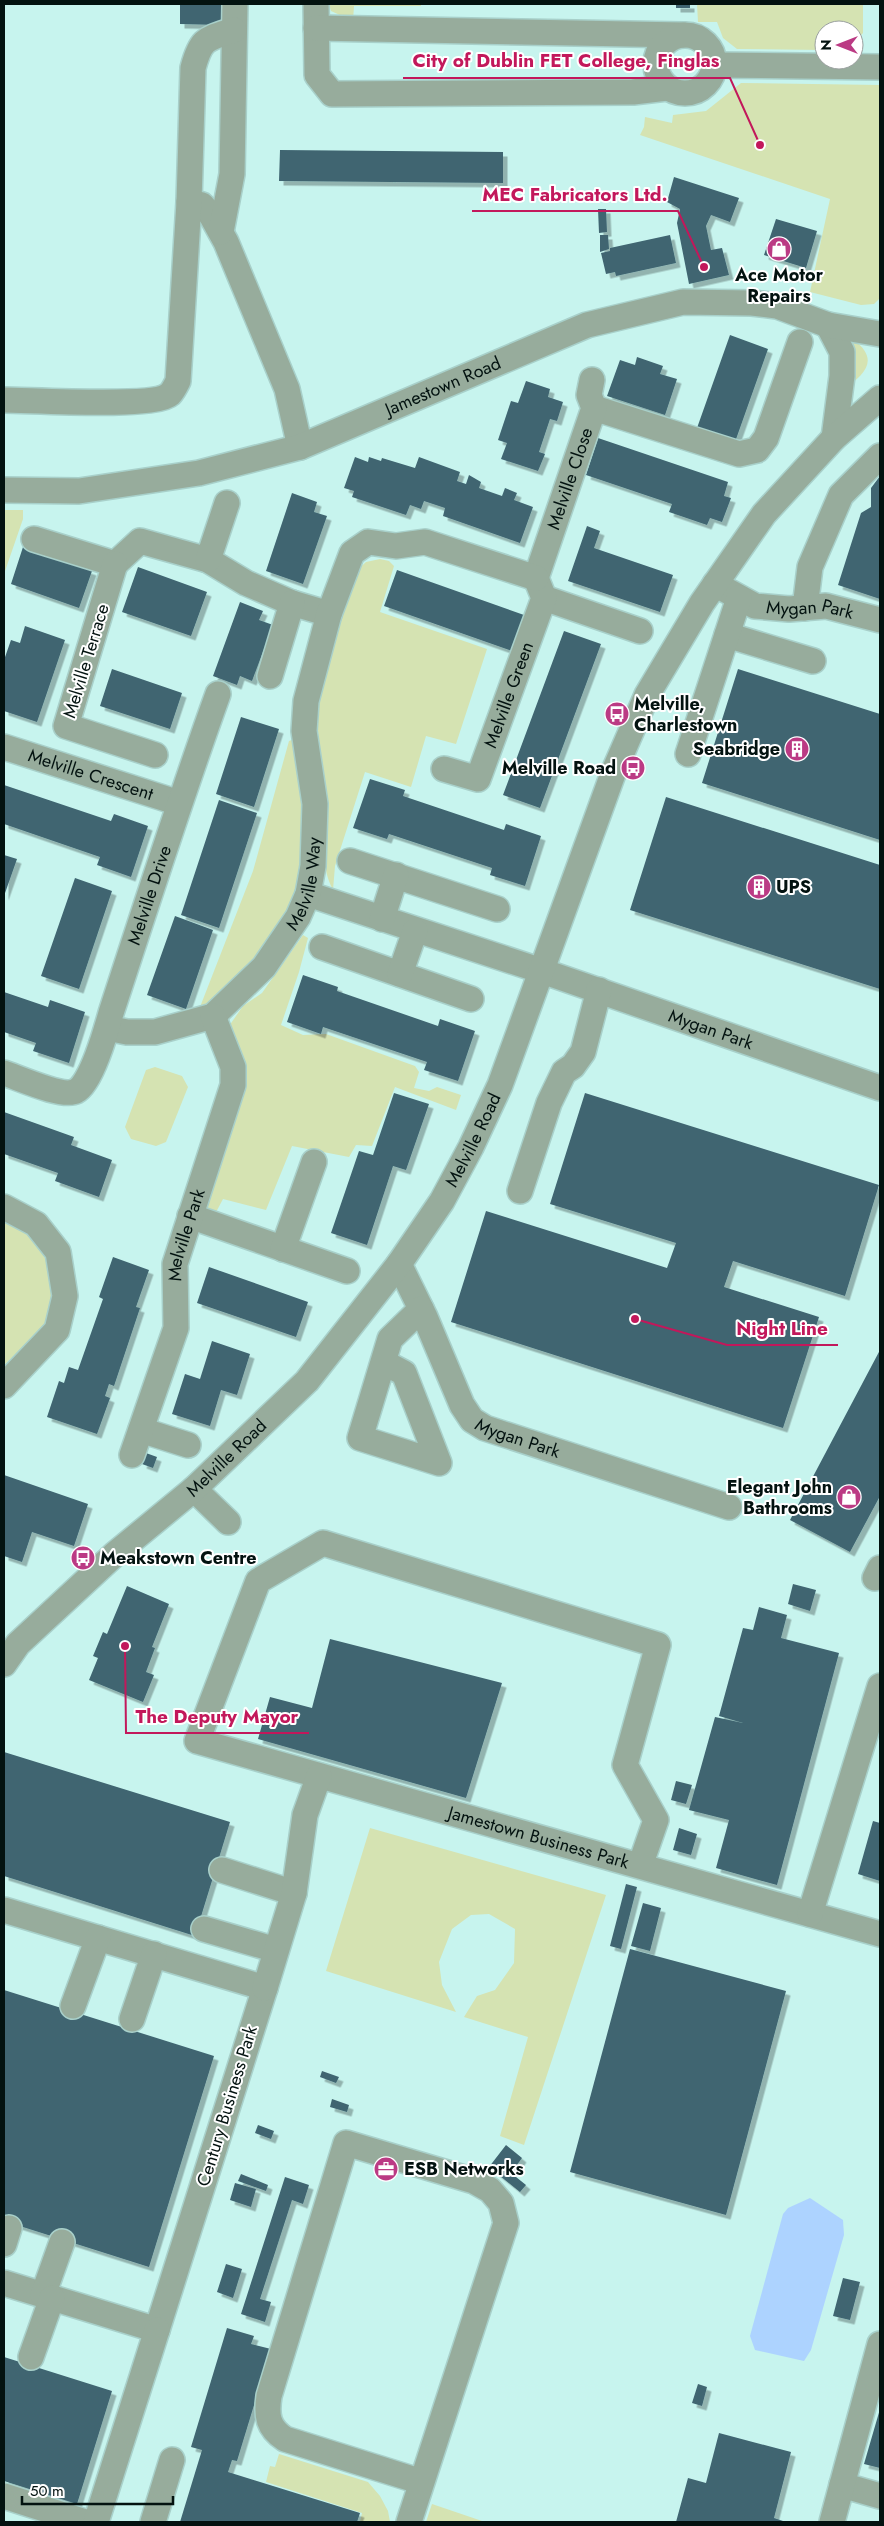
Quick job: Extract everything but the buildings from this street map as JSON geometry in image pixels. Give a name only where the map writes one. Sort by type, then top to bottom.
[{"type":"street","points":[[223,237],[232,174],[235,4]]},
{"type":"street","points":[[316,4],[316,28],[317,75],[332,94],[634,92],[667,88],[686,94],[696,92],[711,80],[714,65],[712,52],[707,44],[692,35],[316,28]]},
{"type":"street","points":[[4,400],[154,401],[170,394],[178,381],[189,202],[193,68],[199,48],[212,38],[234,30]]},
{"type":"street","points":[[667,88],[656,71],[659,51],[673,37],[682,35]]},
{"type":"street","points":[[714,65],[880,67]]},
{"type":"street","points":[[189,202],[202,205],[212,215],[223,237],[287,389],[300,447]]},
{"type":"street","name":"Jamestown Road","points":[[4,490],[79,491],[199,473],[300,447],[587,325],[683,302],[752,303],[777,306],[828,325],[880,334]]},
{"type":"street","points":[[828,325],[842,352],[842,376],[834,438]]},
{"type":"street","points":[[594,408],[739,454],[757,450],[766,438],[800,342]]},
{"type":"street","name":"Melville Close","points":[[540,588],[594,408],[589,396],[592,380]]},
{"type":"street","name":"Melville Road","points":[[4,1664],[11,1638],[194,1489],[307,1381],[399,1264],[442,1201],[500,1085],[614,771],[647,695],[715,584],[764,514],[834,438],[880,398]]},
{"type":"street","points":[[806,608],[810,567],[841,495],[880,456]]},
{"type":"street","points":[[208,560],[227,502]]},
{"type":"street","points":[[34,539],[115,564],[140,541],[208,560],[246,583],[292,603],[329,614],[352,552],[368,542],[396,546],[426,542],[640,631]]},
{"type":"street","name":"Melville Terrace","points":[[115,564],[66,726],[155,755]]},
{"type":"street","name":"Mygan Park","points":[[715,584],[755,606],[836,608],[880,620]]},
{"type":"street","name":"Melville Green","points":[[444,768],[478,779],[540,588]]},
{"type":"street","points":[[688,754],[739,598]]},
{"type":"street","points":[[270,676],[292,603]]},
{"type":"street","name":"Melville Way","points":[[107,1028],[128,1032],[155,1032],[213,1016],[264,967],[298,917],[308,894],[313,866],[315,804],[304,731],[306,701],[329,614]]},
{"type":"street","points":[[727,635],[812,661]]},
{"type":"street","name":"Melville Drive","points":[[4,1073],[63,1093],[74,1092],[84,1086],[107,1028],[179,803],[218,694]]},
{"type":"street","name":"Melville Crescent","points":[[4,747],[179,803]]},
{"type":"street","points":[[350,860],[497,908]]},
{"type":"street","points":[[382,918],[396,875]]},
{"type":"street","points":[[308,894],[382,918],[415,931],[542,971]]},
{"type":"street","points":[[400,974],[415,931]]},
{"type":"street","points":[[322,947],[471,999]]},
{"type":"street","name":"Mygan Park","points":[[542,971],[880,1088]]},
{"type":"street","points":[[520,1191],[549,1104],[564,1072],[573,1066],[583,1052],[599,990]]},
{"type":"street","name":"Melville Park","points":[[132,1455],[176,1328],[174,1264],[233,1085],[233,1066],[213,1016]]},
{"type":"street","points":[[283,1249],[314,1162]]},
{"type":"street","points":[[4,1207],[36,1224],[58,1252],[65,1296],[57,1330],[4,1386]]},
{"type":"street","points":[[190,1216],[346,1271]]},
{"type":"street","name":"Mygan Park","points":[[399,1264],[421,1309],[462,1405],[472,1420],[485,1428],[728,1507]]},
{"type":"street","points":[[383,1362],[390,1339],[421,1309]]},
{"type":"street","points":[[141,1430],[188,1445]]},
{"type":"street","points":[[194,1489],[228,1522]]},
{"type":"street","name":"Jamestown Business Park","points":[[640,1866],[656,1820],[625,1764],[658,1645],[323,1543],[258,1581],[197,1741],[880,1934]]},
{"type":"street","points":[[810,1914],[880,1686]]},
{"type":"street","name":"Century Business Park","points":[[96,2522],[294,1893],[305,1815],[319,1776]]},
{"type":"street","points":[[222,1870],[294,1893]]},
{"type":"street","points":[[4,1910],[264,1988]]},
{"type":"street","points":[[204,1929],[276,1950]]},
{"type":"street","points":[[73,2006],[98,1938]]},
{"type":"street","points":[[132,2019],[154,1954]]},
{"type":"street","points":[[409,2522],[422,2482],[506,2223],[501,2203],[490,2190],[474,2181],[346,2143],[285,2340],[267,2409],[275,2432],[285,2439],[422,2482]]},
{"type":"street","points":[[31,2357],[62,2242]]},
{"type":"street","points":[[4,2283],[157,2330]]},
{"type":"street","points":[[832,2522],[880,2344]]},
{"type":"street","points":[[153,2522],[172,2460]]},
{"type":"street","points":[[842,2485],[880,2496]]},
{"type":"street","points":[[4,2496],[84,2522]]},
{"type":"green space","points":[[329,4],[421,4],[421,6],[354,6],[353,21],[331,11]]},
{"type":"green space","points":[[697,4],[863,4],[863,20],[814,20],[814,50],[737,49],[723,38],[717,22],[698,22]]},
{"type":"green space","points":[[741,83],[880,85],[880,298],[874,304],[861,305],[810,292],[830,199],[640,135],[644,127],[645,117],[672,123],[673,115],[706,111]]},
{"type":"green space","points":[[854,340],[862,347],[868,360],[858,378],[843,390],[845,341]]},
{"type":"green space","points":[[4,510],[23,510],[23,519],[4,574]]},
{"type":"green space","points":[[380,559],[389,561],[394,566],[380,612],[487,649],[456,744],[426,736],[411,787],[365,772],[335,866],[333,890],[325,863],[327,816],[317,702],[320,685],[354,573],[366,562]]},
{"type":"green space","points":[[300,737],[307,799],[299,883],[291,907],[261,959],[221,998],[200,1007],[253,871],[289,741]]},
{"type":"green space","points":[[303,935],[308,938],[281,1025],[303,1035],[326,1034],[415,1066],[419,1072],[414,1088],[429,1091],[437,1087],[461,1095],[456,1110],[395,1087],[372,1146],[356,1145],[349,1157],[292,1146],[266,1210],[223,1199],[214,1216],[208,1214],[208,1196],[245,1088],[243,1059],[229,1026],[243,1006],[262,993]]},
{"type":"green space","points":[[155,1067],[182,1076],[188,1087],[166,1142],[156,1146],[131,1139],[125,1127],[146,1070]]},
{"type":"green space","points":[[4,1221],[31,1235],[52,1270],[52,1302],[44,1328],[4,1365]]},
{"type":"green space","points":[[370,1828],[606,1895],[524,2145],[500,2136],[528,2037],[464,2017],[477,1996],[495,1990],[514,1963],[515,1929],[489,1914],[471,1915],[452,1929],[439,1962],[442,1985],[456,2012],[326,1971]]},
{"type":"green space","points":[[279,2454],[368,2482],[380,2496],[388,2511],[390,2522],[360,2522],[362,2513],[266,2482],[270,2466],[275,2467]]},
{"type":"green space","points":[[432,2504],[485,2522],[426,2522]]},
{"type":"water","points":[[810,2198],[843,2220],[844,2235],[811,2350],[804,2361],[755,2350],[750,2336],[783,2214],[788,2208]]},
{"type":"place","name":"City of Dublin FET College, Finglas","points":[[760,145]]},
{"type":"place","name":"Ace Motor Repairs","points":[[779,249]]},
{"type":"place","name":"MEC Fabricators Ltd.","points":[[704,267]]},
{"type":"place","name":"Melville, Charlestown","points":[[617,714]]},
{"type":"place","name":"Seabridge","points":[[797,749]]},
{"type":"place","name":"Melville Road","points":[[633,768]]},
{"type":"place","name":"UPS","points":[[759,887]]},
{"type":"place","name":"Night Line","points":[[635,1319]]},
{"type":"place","name":"Elegant John Bathrooms","points":[[849,1497]]},
{"type":"place","name":"Meakstown Centre","points":[[83,1558]]},
{"type":"place","name":"The Deputy Mayor","points":[[125,1646]]},
{"type":"place","name":"ESB Networks","points":[[386,2169]]}]
